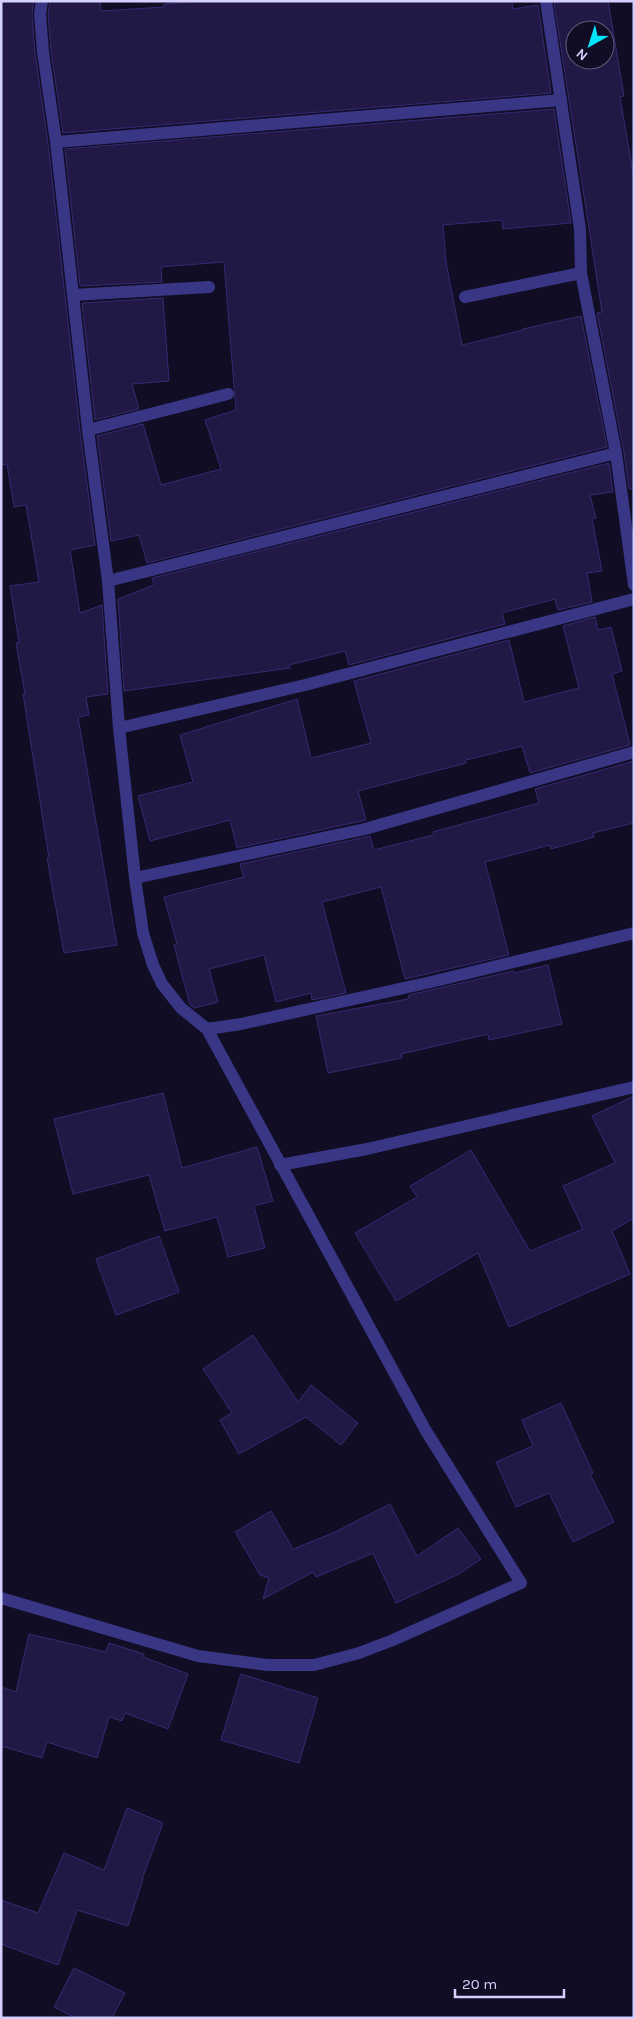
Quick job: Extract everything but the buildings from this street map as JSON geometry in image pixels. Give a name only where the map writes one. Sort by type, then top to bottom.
[{"type":"street","points":[[1,1598],[198,1656],[267,1665],[314,1665],[359,1653],[393,1640],[521,1583],[426,1431],[208,1030],[181,1008],[162,984],[153,965],[143,933],[135,878],[119,728],[108,581],[88,430],[56,142],[43,52],[40,14],[42,1]]},
{"type":"street","points":[[546,1],[580,229],[581,273],[616,453],[634,585]]},
{"type":"street","points":[[56,142],[561,100]]},
{"type":"street","points":[[465,297],[581,273]]},
{"type":"street","points":[[73,295],[209,287]]},
{"type":"street","points":[[88,430],[228,394]]},
{"type":"street","points":[[108,581],[616,453]]},
{"type":"street","points":[[119,728],[305,685],[634,599]]},
{"type":"street","points":[[135,878],[365,829],[634,752]]},
{"type":"street","points":[[208,1030],[421,984],[634,933]]},
{"type":"street","points":[[280,1165],[367,1149],[634,1087]]}]
